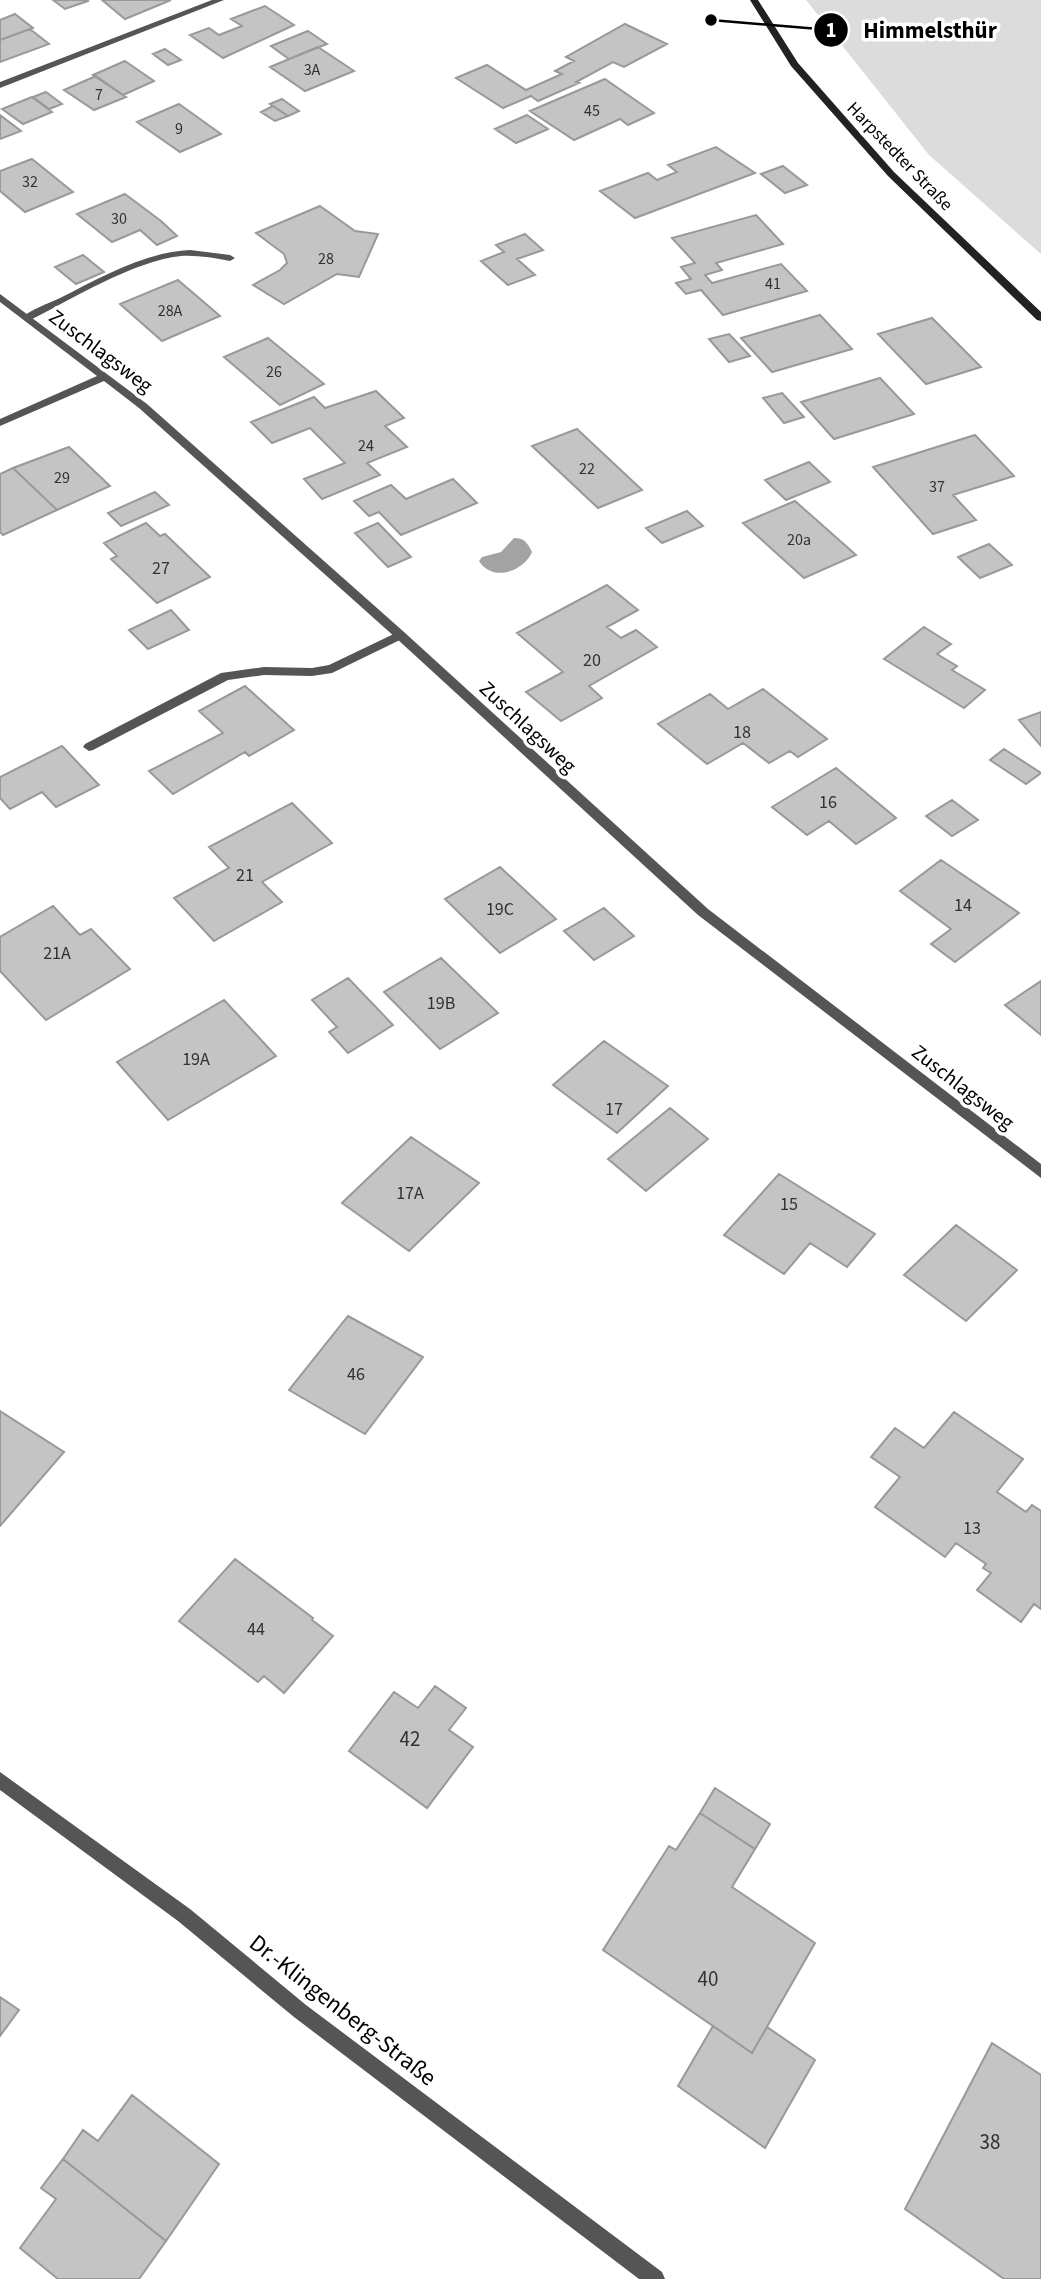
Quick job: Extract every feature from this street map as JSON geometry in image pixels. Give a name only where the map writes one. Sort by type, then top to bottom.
[{"type":"main road","name":"Harpstedter Straße","points":[[754,0],[794,64],[891,174],[1041,318]]},
{"type":"street","points":[[0,85],[220,0]]},
{"type":"street","points":[[26,318],[142,265],[175,254],[200,253],[230,258]]},
{"type":"street","name":"Zuschlagsweg","points":[[0,297],[143,406],[401,635],[703,912],[1041,1172]]},
{"type":"street","points":[[0,423],[104,377]]},
{"type":"street","points":[[89,747],[225,676],[264,671],[312,672],[332,668],[401,635]]},
{"type":"street","name":"Dr.-Klingenberg-Straße","points":[[0,1780],[184,1915],[300,2011],[655,2279]]},
{"type":"shaded area","points":[[806,0],[1041,0],[1041,254],[929,155]]},
{"type":"shaded area","points":[[514,538],[525,541],[532,552],[522,565],[500,573],[485,568],[479,561],[482,557],[501,552]]},
{"type":"building","points":[[53,0],[87,0],[88,1],[65,9]]},
{"type":"building","points":[[102,0],[171,0],[125,19]]},
{"type":"building","points":[[265,6],[294,25],[223,58],[190,35],[209,28],[219,35],[242,26],[231,19]]},
{"type":"building","points":[[15,14],[33,28],[0,40],[0,20]]},
{"type":"building","points":[[625,24],[667,44],[624,67],[613,62],[576,82],[579,83],[538,101],[531,96],[503,108],[456,78],[487,65],[526,90],[562,74],[555,71],[574,61],[566,57]]},
{"type":"building","points":[[30,29],[49,44],[0,62],[0,40]]},
{"type":"building","points":[[308,31],[327,44],[289,59],[271,46]]},
{"type":"building","points":[[318,47],[354,71],[305,91],[270,67]]},
{"type":"building","points":[[165,49],[181,60],[168,65],[153,54]]},
{"type":"building","points":[[125,61],[154,81],[123,95],[93,75]]},
{"type":"building","points":[[96,76],[126,97],[94,110],[64,90]]},
{"type":"building","points":[[605,79],[654,113],[628,125],[620,119],[574,140],[530,111]]},
{"type":"building","points":[[46,92],[62,104],[49,109],[33,97]]},
{"type":"building","points":[[32,97],[52,112],[23,124],[2,109]]},
{"type":"building","points":[[282,99],[299,111],[288,116],[270,104]]},
{"type":"building","points":[[179,104],[221,134],[180,152],[137,122]]},
{"type":"building","points":[[273,106],[288,116],[275,121],[261,112]]},
{"type":"building","points":[[0,115],[21,131],[0,139]]},
{"type":"building","points":[[527,115],[548,129],[516,143],[495,129]]},
{"type":"building","points":[[716,147],[755,173],[635,218],[600,191],[648,173],[657,180],[677,172],[668,165]]},
{"type":"building","points":[[32,159],[73,192],[25,212],[0,191],[0,171]]},
{"type":"building","points":[[783,166],[807,185],[785,193],[761,174]]},
{"type":"building","points":[[125,194],[177,236],[157,245],[140,230],[112,242],[77,214]]},
{"type":"building","points":[[320,206],[355,231],[378,234],[359,277],[337,274],[284,304],[253,285],[287,263],[284,254],[256,233]]},
{"type":"building","points":[[756,215],[783,244],[716,263],[722,270],[705,275],[712,283],[781,264],[807,291],[723,315],[701,290],[686,294],[676,283],[691,279],[681,267],[695,263],[672,238]]},
{"type":"building","points":[[525,234],[543,250],[517,259],[535,275],[508,285],[481,261],[504,252],[496,245]]},
{"type":"building","points":[[83,255],[104,272],[76,284],[55,267]]},
{"type":"building","points":[[178,280],[220,316],[162,341],[120,304]]},
{"type":"building","points":[[820,315],[852,349],[772,372],[741,338]]},
{"type":"building","points":[[932,318],[981,367],[926,384],[878,334]]},
{"type":"building","points":[[729,334],[750,356],[729,362],[709,339]]},
{"type":"building","points":[[268,338],[324,384],[280,405],[224,357]]},
{"type":"building","points":[[880,378],[914,414],[834,439],[801,402]]},
{"type":"building","points":[[376,391],[404,418],[385,426],[407,447],[367,463],[380,475],[322,499],[304,479],[345,463],[310,428],[272,443],[251,422],[314,397],[325,408]]},
{"type":"building","points":[[782,393],[804,417],[784,423],[763,398]]},
{"type":"building","points":[[577,429],[642,490],[598,508],[532,446]]},
{"type":"building","points":[[975,435],[1014,476],[953,495],[976,520],[933,534],[873,467]]},
{"type":"building","points":[[69,447],[110,486],[57,510],[13,468]]},
{"type":"building","points":[[809,462],[830,482],[786,500],[765,480]]},
{"type":"building","points":[[13,468],[57,510],[3,535],[0,532],[0,474]]},
{"type":"building","points":[[453,479],[477,503],[401,535],[379,512],[369,516],[354,501],[391,485],[406,499]]},
{"type":"building","points":[[155,492],[169,505],[121,526],[108,513]]},
{"type":"building","points":[[795,501],[856,555],[804,578],[743,523]]},
{"type":"building","points":[[687,511],[703,526],[662,543],[646,528]]},
{"type":"building","points":[[146,523],[160,536],[165,534],[210,577],[157,603],[111,559],[117,556],[104,543]]},
{"type":"building","points":[[378,523],[411,557],[388,567],[355,533]]},
{"type":"building","points":[[989,544],[1012,565],[980,578],[958,557]]},
{"type":"building","points":[[607,585],[638,610],[607,627],[621,638],[636,630],[657,647],[589,686],[602,698],[561,721],[526,692],[563,672],[517,633]]},
{"type":"building","points":[[171,610],[189,630],[148,649],[129,630]]},
{"type":"building","points":[[924,627],[951,644],[937,654],[957,666],[952,670],[985,690],[964,708],[884,659]]},
{"type":"building","points":[[245,686],[294,730],[249,756],[245,752],[173,794],[149,771],[223,733],[199,711]]},
{"type":"building","points":[[763,689],[827,739],[798,757],[790,751],[769,763],[743,743],[707,764],[658,724],[710,694],[728,709]]},
{"type":"building","points":[[1041,712],[1041,746],[1019,720]]},
{"type":"building","points":[[62,746],[99,785],[56,807],[42,792],[10,809],[0,798],[0,777]]},
{"type":"building","points":[[1004,749],[1041,773],[1026,784],[990,760]]},
{"type":"building","points":[[836,768],[896,818],[856,844],[829,821],[807,835],[772,807]]},
{"type":"building","points":[[952,800],[978,820],[952,836],[926,816]]},
{"type":"building","points":[[292,803],[332,843],[262,882],[282,902],[214,941],[174,898],[229,868],[209,847]]},
{"type":"building","points":[[941,860],[1019,913],[955,962],[931,944],[951,929],[900,891]]},
{"type":"building","points":[[500,867],[556,919],[500,953],[445,899]]},
{"type":"building","points":[[53,906],[80,935],[91,929],[130,969],[46,1020],[0,971],[0,937]]},
{"type":"building","points":[[604,908],[634,936],[594,960],[564,931]]},
{"type":"building","points":[[441,958],[498,1013],[440,1049],[384,992]]},
{"type":"building","points":[[348,978],[393,1025],[348,1053],[329,1032],[337,1027],[312,1000]]},
{"type":"building","points":[[1041,981],[1041,1035],[1005,1005]]},
{"type":"building","points":[[224,1000],[276,1056],[168,1120],[117,1062]]},
{"type":"building","points":[[604,1041],[668,1086],[617,1133],[553,1085]]},
{"type":"building","points":[[670,1108],[708,1139],[646,1191],[608,1159]]},
{"type":"building","points":[[411,1137],[479,1183],[409,1251],[342,1203]]},
{"type":"building","points":[[779,1174],[875,1234],[847,1267],[810,1243],[784,1274],[724,1235]]},
{"type":"building","points":[[956,1225],[1017,1270],[966,1321],[904,1275]]},
{"type":"building","points":[[348,1316],[423,1357],[365,1434],[289,1390]]},
{"type":"building","points":[[0,1411],[64,1452],[0,1526]]},
{"type":"building","points":[[954,1412],[1023,1459],[997,1492],[1026,1512],[1032,1505],[1041,1511],[1041,1609],[1034,1604],[1021,1622],[977,1590],[991,1573],[983,1568],[986,1564],[956,1543],[945,1557],[875,1507],[900,1477],[871,1457],[895,1428],[924,1448]]},
{"type":"building","points":[[235,1559],[333,1636],[284,1693],[264,1676],[258,1682],[179,1621]]},
{"type":"building","points":[[435,1686],[466,1708],[449,1730],[473,1747],[427,1808],[349,1751],[394,1692],[418,1708]]},
{"type":"building","points":[[715,1788],[770,1824],[755,1849],[700,1813]]},
{"type":"building","points":[[700,1813],[755,1849],[732,1887],[815,1943],[752,2053],[603,1950],[669,1846],[676,1850]]},
{"type":"building","points":[[0,1997],[19,2010],[0,2036]]},
{"type":"building","points":[[713,2026],[752,2053],[767,2027],[815,2060],[765,2148],[678,2086]]},
{"type":"building","points":[[992,2043],[1041,2075],[1041,2279],[1004,2279],[905,2209]]},
{"type":"building","points":[[132,2095],[219,2164],[166,2241],[63,2159],[83,2130],[98,2141]]},
{"type":"building","points":[[63,2159],[166,2241],[139,2279],[58,2279],[20,2248],[56,2199],[41,2188]]},
{"type":"place","name":"Himmelsthür","points":[[711,20]]}]
